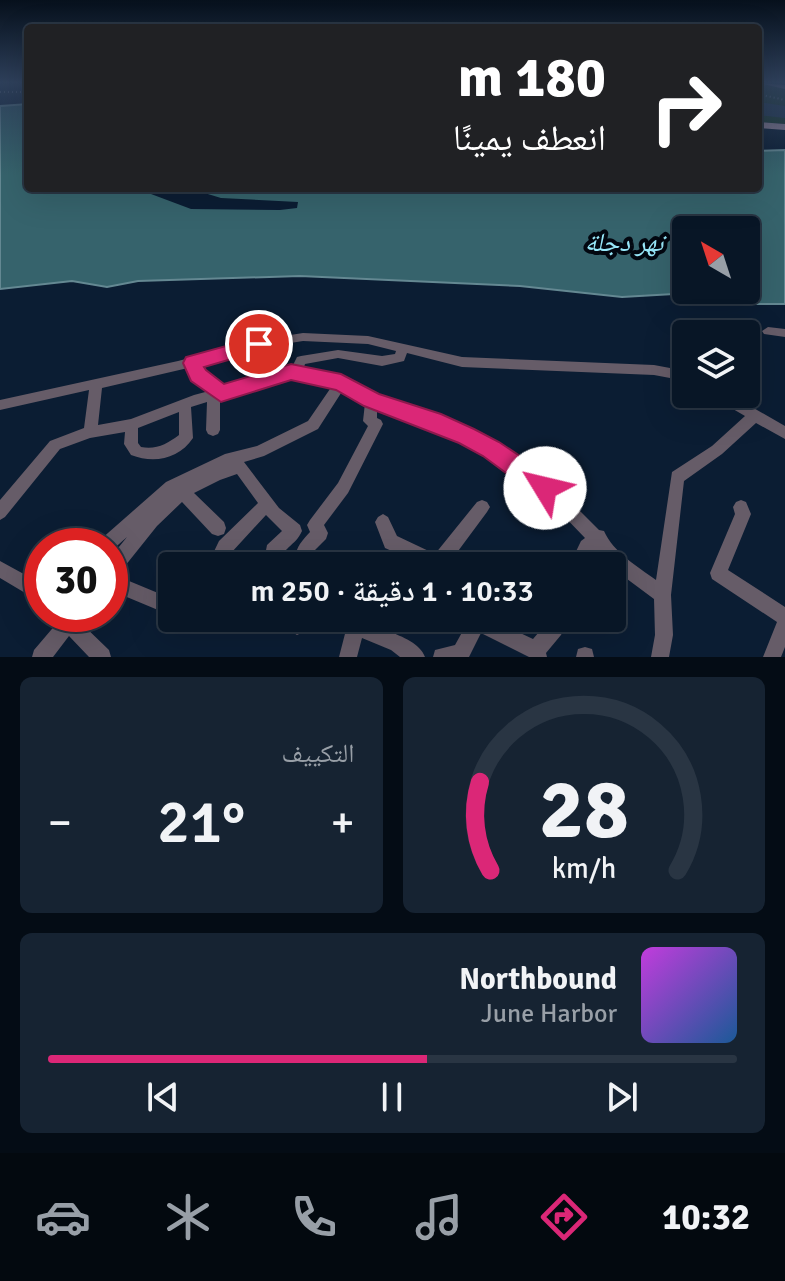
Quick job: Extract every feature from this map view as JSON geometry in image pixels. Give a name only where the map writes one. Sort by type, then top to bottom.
[{"type":"main road","points":[[762,127],[785,129]]},
{"type":"street","points":[[768,331],[785,333]]},
{"type":"street","points":[[0,405],[192,363],[259,344],[303,337],[368,340],[462,362],[612,367],[672,373]]},
{"type":"street","points":[[0,512],[55,445],[90,432],[132,425],[185,404],[296,371],[301,360],[338,354],[382,361],[400,358],[402,348]]},
{"type":"street","points":[[192,363],[198,375],[217,394]]},
{"type":"street","points":[[291,372],[341,383],[371,400],[419,419],[433,421],[491,449],[545,488],[598,537],[606,549],[662,595]]},
{"type":"street","points":[[126,528],[171,487],[230,459],[259,452],[313,425],[341,383]]},
{"type":"street","points":[[90,432],[96,385]]},
{"type":"street","points":[[213,430],[217,394]]},
{"type":"street","points":[[304,552],[320,533],[315,525],[343,488],[376,424],[370,421],[371,400]]},
{"type":"street","points":[[132,425],[131,444],[136,451],[155,455],[173,448],[186,438],[185,404]]},
{"type":"street","points":[[742,408],[785,433]]},
{"type":"street","points":[[663,655],[662,595],[677,477],[717,450],[755,416]]},
{"type":"street","points":[[128,551],[181,491],[212,473],[240,467],[267,504],[294,531],[273,552]]},
{"type":"street","points":[[181,491],[218,528]]},
{"type":"street","points":[[222,552],[267,504]]},
{"type":"street","points":[[383,522],[391,542],[438,564],[482,507]]},
{"type":"street","points":[[741,507],[743,514],[718,573],[785,617]]},
{"type":"street","points":[[584,552],[598,537]]},
{"type":"street","points":[[0,569],[24,581]]},
{"type":"street","points":[[128,587],[158,602]]},
{"type":"street","points":[[442,657],[461,653],[477,622],[537,654],[553,632]]},
{"type":"street","points":[[772,657],[785,623]]},
{"type":"street","points":[[41,657],[58,632]]},
{"type":"street","points":[[81,632],[102,657]]},
{"type":"street","points":[[348,657],[354,632]]},
{"type":"street","points":[[372,632],[416,657]]},
{"type":"shaded area","points":[[762,114],[785,114],[785,124],[762,122]]},
{"type":"water","name":"نهر دجلة","points":[[0,114],[24,114],[24,192],[762,192],[762,151],[785,150],[785,304],[760,304],[760,216],[672,216],[672,294],[622,297],[520,286],[300,276],[138,281],[107,287],[72,281],[0,289]]},
{"type":"pier","points":[[201,192],[221,198],[298,202],[297,208],[280,210],[191,209],[151,194]]},
{"type":"building","points":[[762,114],[785,114],[785,118],[762,115]]},
{"type":"route","points":[[259,344],[192,363],[198,375],[221,394],[291,372],[327,378],[371,400],[449,427],[491,449],[545,488]]}]
